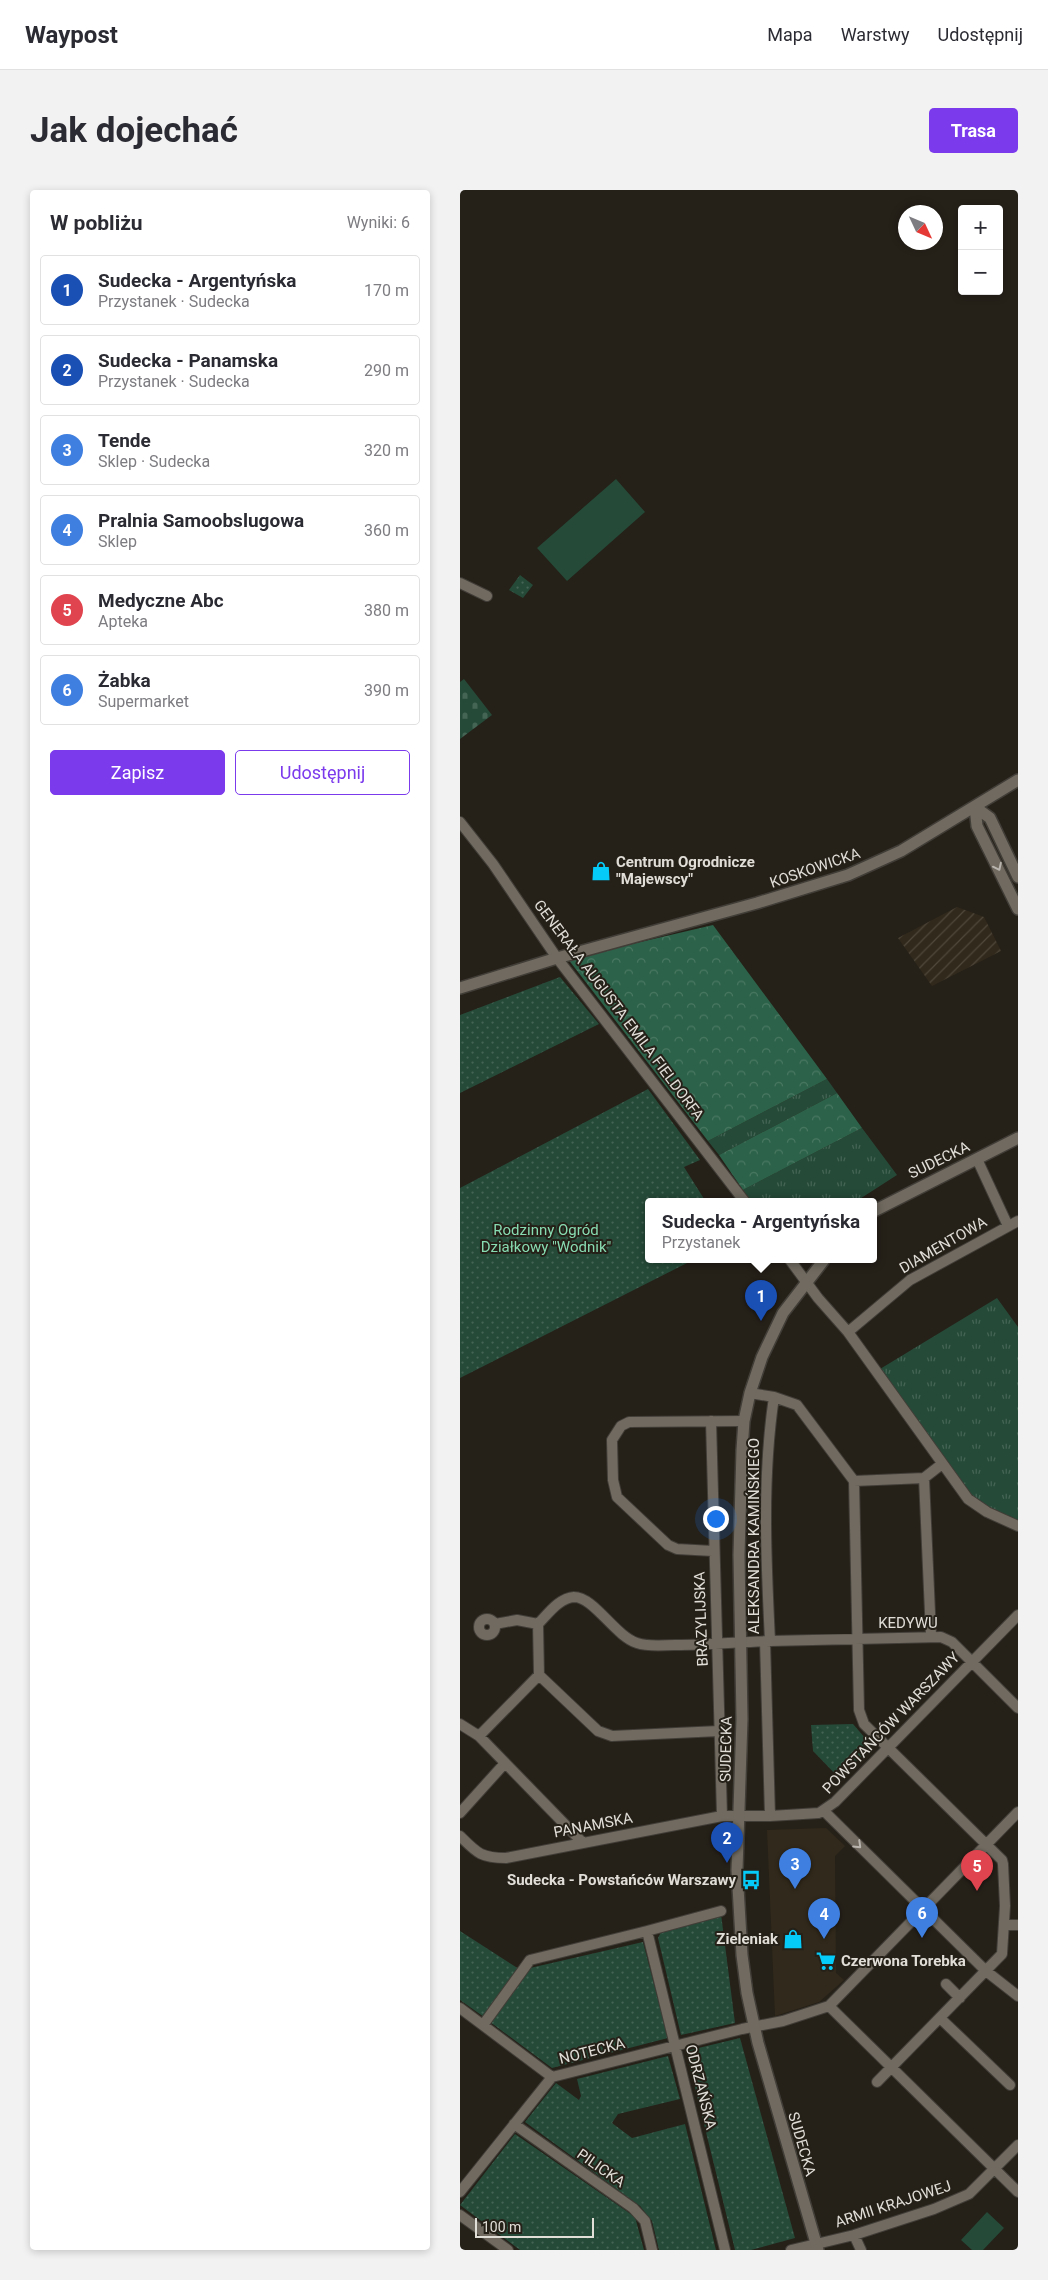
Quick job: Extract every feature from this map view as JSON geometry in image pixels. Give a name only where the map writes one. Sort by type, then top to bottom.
[{"type":"street","points":[[460,583],[487,596]]},
{"type":"street","name":"KOSKOWICKA","points":[[460,988],[557,958],[757,903],[848,875],[901,851],[957,819],[1018,780]]},
{"type":"street","points":[[990,818],[997,793]]},
{"type":"street","points":[[975,807],[990,818],[1018,877]]},
{"type":"street","points":[[975,807],[977,826],[1018,909]]},
{"type":"street","points":[[957,819],[977,826]]},
{"type":"street","name":"GENERAŁA AUGUSTA EMILA FIELDORFA","points":[[460,822],[557,958],[742,1198]]},
{"type":"street","name":"SUDECKA","points":[[877,1209],[1018,1138]]},
{"type":"street","name":"DIAMENTOWA","points":[[977,1159],[1008,1226]]},
{"type":"street","name":"DIAMENTOWA","points":[[848,1332],[910,1280],[1018,1221]]},
{"type":"street","points":[[792,1263],[848,1332],[942,1464],[972,1502],[987,1512],[1018,1526]]},
{"type":"street","name":"SUDECKA","points":[[817,2247],[754,2026],[747,1993],[739,1916],[737,1870],[742,1719],[739,1525],[744,1421],[750,1393],[762,1357],[774,1330],[783,1313],[821,1263]]},
{"type":"street","points":[[750,1393],[774,1397],[797,1405],[854,1481],[861,1718],[864,1724],[1002,1860],[1003,1864],[1004,1925],[1002,1954],[877,2082]]},
{"type":"street","name":"ALEKSANDRA KAMIŃSKIEGO","points":[[770,1816],[766,1548],[769,1430],[774,1397]]},
{"type":"street","name":"BRAZYLIJSKA","points":[[711,1421],[713,1550],[722,1816]]},
{"type":"street","points":[[713,1550],[677,1549],[668,1545],[617,1497],[613,1480],[612,1440],[621,1426],[629,1422],[744,1421]]},
{"type":"street","points":[[854,1481],[924,1478],[942,1464]]},
{"type":"street","points":[[924,1478],[931,1635]]},
{"type":"street","name":"ALEKSANDRA KAMIŃSKIEGO","points":[[538,1624],[566,1599],[581,1598],[624,1637],[638,1644],[768,1641]]},
{"type":"street","name":"POWSTAŃCÓW WARSZAWY","points":[[739,1815],[770,1816],[824,1811],[1018,1615]]},
{"type":"street","points":[[496,1624],[516,1620],[538,1624],[539,1675],[598,1731],[612,1736],[719,1731]]},
{"type":"street","name":"KEDYWU","points":[[768,1641],[931,1635],[941,1637],[952,1642],[1018,1708]]},
{"type":"street","points":[[479,1736],[539,1675]]},
{"type":"street","points":[[460,1724],[479,1736],[582,1842]]},
{"type":"street","points":[[460,1813],[505,1763]]},
{"type":"street","points":[[824,1811],[986,1971],[1018,1996]]},
{"type":"street","points":[[1018,1812],[829,2006],[1018,2192]]},
{"type":"street","name":"PANAMSKA","points":[[460,1836],[478,1854],[490,1858],[506,1858],[722,1816],[739,1815]]},
{"type":"street","points":[[483,2025],[530,1960],[721,1911]]},
{"type":"street","points":[[1004,1925],[1018,1924]]},
{"type":"street","name":"ODRZAŃSKA","points":[[647,1931],[725,2250]]},
{"type":"street","points":[[946,1984],[960,1998]]},
{"type":"street","name":"NOTECKA","points":[[460,2192],[552,2077],[754,2026],[783,2021],[829,2006]]},
{"type":"street","points":[[460,2008],[552,2077]]},
{"type":"street","points":[[940,2018],[1010,2085]]},
{"type":"street","name":"PILICKA","points":[[514,2124],[632,2208],[644,2221],[652,2250]]},
{"type":"street","name":"ARMII KRAJOWEJ","points":[[791,2250],[817,2247],[934,2209],[969,2194],[1018,2145]]},
{"type":"street","points":[[460,2215],[508,2250]]},
{"type":"street","points":[[854,2235],[861,2250]]},
{"type":"shaded area","points":[[957,907],[984,917],[1001,951],[932,986],[898,938]]},
{"type":"shaded area","points":[[826,1828],[845,1846],[835,1856],[836,1973],[844,1980],[819,2002],[775,2016],[767,1830]]},
{"type":"green space","points":[[616,479],[645,512],[567,581],[537,548]]},
{"type":"green space","points":[[520,575],[533,585],[523,598],[509,590]]},
{"type":"green space","points":[[464,679],[492,715],[460,739],[460,682]]},
{"type":"green space","points":[[713,925],[827,1079],[708,1141],[568,959]]},
{"type":"green space","points":[[560,977],[599,1024],[460,1093],[460,1015]]},
{"type":"green space","points":[[827,1079],[837,1093],[719,1155],[708,1141]]},
{"type":"green space","name":"Rodzinny Ogród Działkowy \"Wodnik\"","points":[[648,1089],[700,1160],[684,1167],[703,1198],[645,1198],[645,1263],[687,1263],[460,1378],[460,1188]]},
{"type":"green space","points":[[837,1093],[862,1128],[743,1190],[719,1155]]},
{"type":"green space","points":[[862,1128],[897,1175],[861,1198],[749,1198],[743,1190]]},
{"type":"green space","points":[[997,1298],[1018,1327],[1018,1523],[976,1501],[880,1369]]},
{"type":"green space","points":[[853,1724],[872,1746],[840,1779],[813,1751],[811,1725]]},
{"type":"green space","points":[[721,1914],[735,2023],[681,2035],[658,1938],[663,1928]]},
{"type":"green space","points":[[460,1931],[519,1969],[484,2017],[460,2000]]},
{"type":"green space","points":[[643,1942],[668,2038],[552,2068],[490,2022],[530,1968]]},
{"type":"green space","points":[[740,2038],[795,2238],[751,2250],[735,2250],[686,2051]]},
{"type":"green space","points":[[668,2056],[680,2099],[618,2114],[612,2123],[632,2138],[685,2124],[716,2250],[659,2250],[652,2221],[640,2206],[525,2122],[556,2083],[579,2100],[581,2096],[577,2079]]},
{"type":"green space","points":[[515,2134],[635,2217],[644,2250],[520,2250],[460,2205]]},
{"type":"green space","points":[[987,2212],[1004,2228],[983,2250],[972,2250],[961,2240]]},
{"type":"place","name":"Centrum Ogrodnicze \"Majewscy\"","points":[[601,871]]},
{"type":"place","name":"Sudecka - Argentyńska","points":[[761,1321]]},
{"type":"place","name":"Sudecka - Panamska","points":[[727,1863]]},
{"type":"place","name":"Sudecka - Powstańców Warszawy","points":[[751,1880]]},
{"type":"place","name":"Tende","points":[[795,1889]]},
{"type":"place","name":"Medyczne Abc","points":[[977,1891]]},
{"type":"place","name":"Żabka","points":[[922,1938]]},
{"type":"place","name":"Zieleniak","points":[[793,1939]]},
{"type":"place","name":"Pralnia Samoobslugowa","points":[[824,1939]]},
{"type":"place","name":"Czerwona Torebka","points":[[826,1961]]}]
